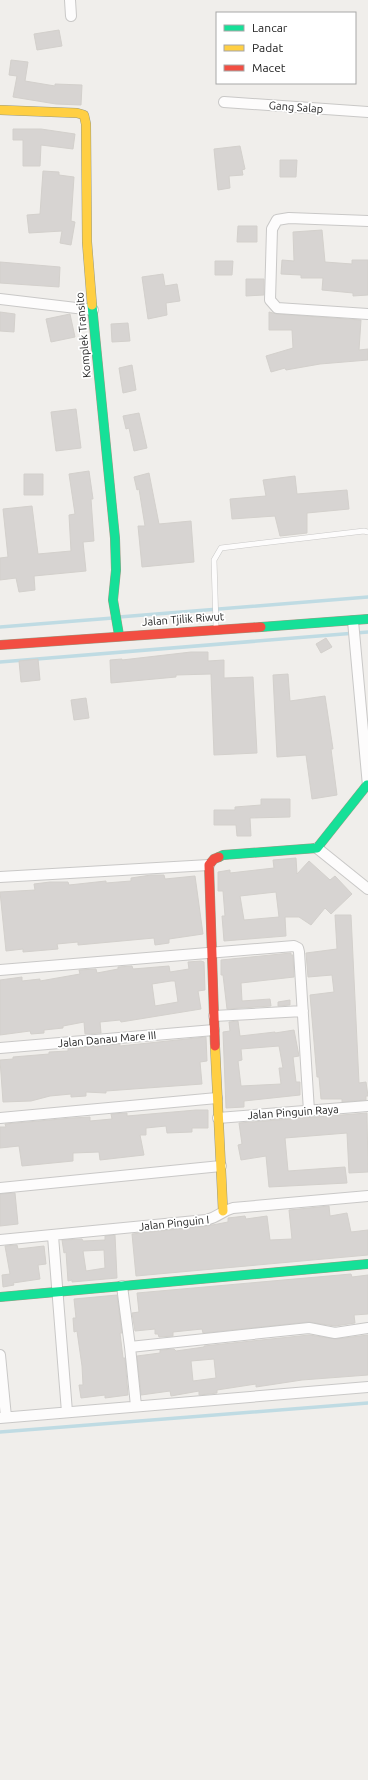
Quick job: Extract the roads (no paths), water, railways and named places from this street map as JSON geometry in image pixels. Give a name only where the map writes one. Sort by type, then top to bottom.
[{"type":"main road","name":"Komplek Transito","points":[[0,110],[77,113],[84,115],[86,124],[87,242],[115,538],[116,570],[113,600],[119,636]]},
{"type":"main road","name":"Jalan Tjilik Riwut","points":[[0,644],[368,619]]},
{"type":"main road","points":[[223,1211],[214,1030],[209,865],[214,859],[223,855],[317,848],[368,786]]},
{"type":"main road","points":[[0,1297],[368,1264]]},
{"type":"street","points":[[70,0],[71,16]]},
{"type":"street","name":"Gang Salap","points":[[224,102],[368,112]]},
{"type":"street","points":[[368,221],[289,218],[276,220],[272,229],[270,300],[278,308],[368,314]]},
{"type":"street","points":[[0,299],[93,310]]},
{"type":"street","points":[[353,621],[367,759],[368,786]]},
{"type":"street","points":[[317,848],[368,889]]},
{"type":"street","points":[[0,877],[209,865]]},
{"type":"street","points":[[0,970],[211,951],[294,946],[298,948],[299,952],[309,1111]]},
{"type":"street","points":[[214,1016],[303,1011]]},
{"type":"street","name":"Jalan Danau Mare III","points":[[0,1048],[214,1030]]},
{"type":"street","points":[[0,1118],[217,1098]]},
{"type":"street","name":"Jalan Pinguin Raya","points":[[218,1118],[368,1106]]},
{"type":"street","points":[[0,1188],[220,1166]]},
{"type":"street","name":"Jalan Pinguin I","points":[[0,1240],[206,1220],[216,1218],[223,1211],[233,1208],[368,1196]]},
{"type":"street","points":[[53,1236],[67,1412]]},
{"type":"street","points":[[122,1286],[136,1406]]},
{"type":"street","points":[[130,1347],[309,1328],[335,1333],[368,1328]]},
{"type":"street","points":[[0,1356],[3,1417],[368,1387]]},
{"type":"lane","points":[[216,629],[214,560],[221,548],[364,531],[368,532]]},
{"type":"waterway","points":[[119,617],[368,597]]},
{"type":"waterway","points":[[0,627],[113,618]]},
{"type":"waterway","points":[[0,662],[368,632]]},
{"type":"waterway","points":[[0,1432],[368,1403]]}]
